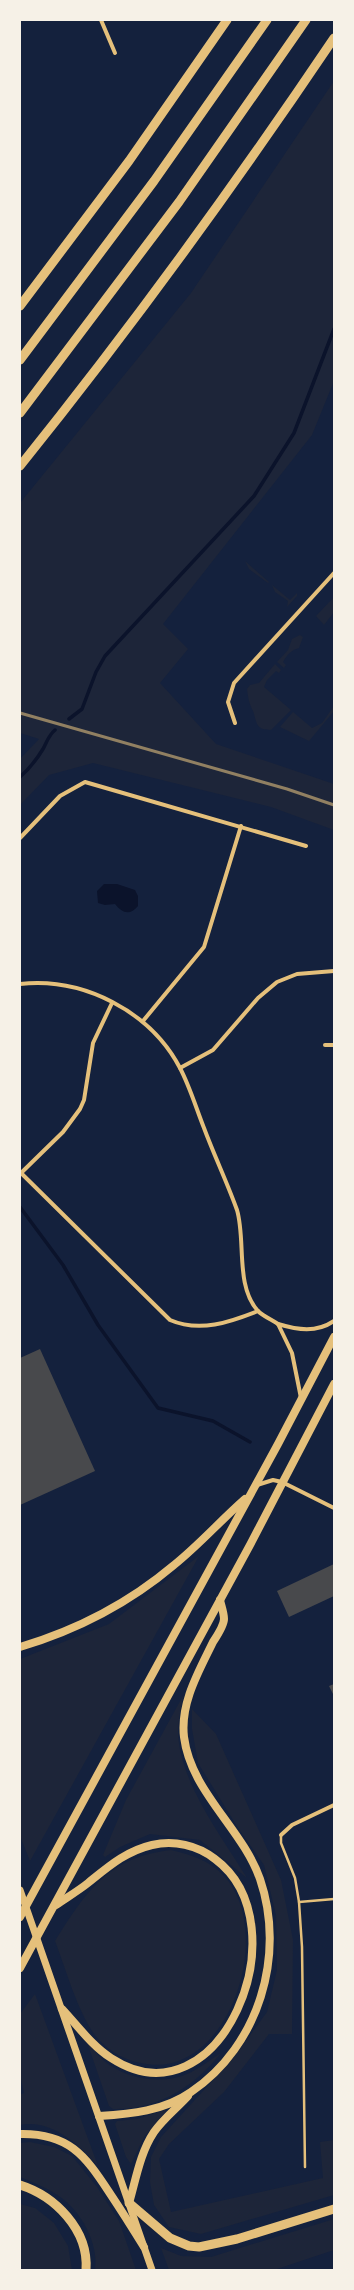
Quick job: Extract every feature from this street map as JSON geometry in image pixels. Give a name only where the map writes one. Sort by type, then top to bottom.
[{"type":"highway","points":[[20,306],[129,161],[227,20]]},
{"type":"highway","points":[[20,360],[149,188],[267,20]]},
{"type":"highway","points":[[20,413],[179,202],[306,20]]},
{"type":"highway","points":[[20,466],[130,325],[208,220],[334,38]]},
{"type":"highway","points":[[20,1917],[255,1486],[334,1337]]},
{"type":"highway","points":[[20,1968],[220,1600],[334,1384]]},
{"type":"highway","points":[[20,1648],[64,1633],[130,1598],[176,1564],[250,1494]]},
{"type":"highway","points":[[220,1600],[224,1620],[188,1699],[184,1735],[194,1772],[238,1838],[260,1878],[268,1911],[270,1943],[263,1990],[246,2031],[220,2065],[161,2122],[147,2143],[141,2158],[129,2203],[170,2238],[189,2246],[199,2248],[237,2239],[334,2209]]},
{"type":"highway","points":[[53,1906],[87,1884],[111,1863],[137,1849],[170,1843],[197,1848],[224,1865],[235,1877],[242,1890],[252,1924],[251,1960],[245,1990],[238,2010],[223,2036],[214,2046],[195,2062],[170,2072],[156,2073],[131,2068],[101,2051],[62,2009]]},
{"type":"highway","points":[[98,2116],[142,2113],[165,2105],[191,2093]]},
{"type":"highway","points":[[20,2134],[44,2135],[57,2138],[67,2143],[81,2154],[92,2166],[144,2247]]},
{"type":"highway","points":[[20,2185],[41,2194],[66,2215],[81,2242],[86,2270]]},
{"type":"main road","points":[[20,1890],[152,2270]]},
{"type":"street","points":[[101,20],[115,53]]},
{"type":"street","points":[[235,723],[228,702],[234,683],[334,573]]},
{"type":"street","points":[[20,838],[60,796],[85,782],[306,846]]},
{"type":"street","points":[[143,1021],[204,947],[241,826]]},
{"type":"street","points":[[180,1068],[213,1050],[258,998],[276,982],[297,974],[334,971]]},
{"type":"street","points":[[20,984],[41,982],[91,991],[143,1021],[180,1068],[237,1210],[242,1229],[242,1269],[249,1295],[258,1311],[278,1324],[295,1329],[312,1330],[334,1321]]},
{"type":"street","points":[[112,1003],[93,1043],[84,1100],[80,1109],[62,1132],[20,1172],[170,1320],[179,1324],[204,1326],[225,1323],[258,1311]]},
{"type":"street","points":[[325,1045],[334,1045]]},
{"type":"street","points":[[278,1324],[292,1353],[301,1399]]},
{"type":"street","points":[[255,1486],[273,1480],[282,1482],[334,1508]]},
{"type":"street","points":[[281,1835],[292,1825],[334,1805]]},
{"type":"lane","points":[[281,1835],[281,1843],[295,1878],[299,1902],[302,1947],[306,2167]]},
{"type":"lane","points":[[299,1902],[334,1898]]},
{"type":"shaded area","points":[[334,81],[334,381],[312,435],[163,624],[188,649],[160,683],[216,744],[334,784],[334,830],[271,807],[93,763],[49,775],[20,805],[20,759],[39,739],[20,733],[20,503],[191,293]]},
{"type":"shaded area","points":[[245,561],[269,582],[268,583],[249,569]]},
{"type":"shaded area","points":[[272,585],[290,600],[297,593],[297,596],[287,607],[288,601],[275,592]]},
{"type":"shaded area","points":[[334,597],[334,612],[324,625],[316,616]]},
{"type":"shaded area","points":[[300,635],[303,637],[299,648],[291,651],[286,657],[283,662],[286,665],[284,668],[277,662],[288,650],[292,639]]},
{"type":"shaded area","points":[[275,664],[281,670],[279,673],[276,671],[267,680],[264,687],[291,710],[271,730],[266,730],[259,727],[256,722],[248,698],[247,689],[250,685],[259,683]]},
{"type":"shaded area","points":[[334,706],[334,711],[309,741],[280,727],[293,712],[312,728],[322,723]]},
{"type":"shaded area","points":[[104,884],[117,884],[135,890],[138,896],[138,906],[132,911],[126,912],[120,910],[115,904],[105,905],[98,903],[97,891]]},
{"type":"shaded area","points":[[199,1556],[30,1861],[20,1836],[20,1659],[109,1624]]},
{"type":"shaded area","points":[[184,1694],[179,1718],[178,1733],[186,1771],[204,1809],[247,1878],[200,1840],[150,1834],[120,1847],[105,1857],[103,1855],[126,1800]]},
{"type":"shaded area","points":[[192,1709],[216,1734],[281,1880],[293,1940],[292,2034],[269,2034],[224,2092],[169,2144],[159,2159],[171,2212],[323,2178],[320,2142],[334,2140],[334,2195],[201,2234],[169,2227],[154,2205],[150,2182],[151,2157],[161,2137],[234,2057],[267,2012],[277,1970],[276,1915],[264,1865],[238,1828],[198,1763],[192,1729]]},
{"type":"shaded area","points":[[171,1850],[194,1857],[215,1868],[235,1891],[244,1922],[245,1957],[237,1992],[222,2023],[200,2048],[173,2063],[141,2063],[123,2058],[113,2052],[99,2040],[92,2031],[79,2006],[55,1941],[77,1907],[101,1880],[115,1869],[131,1860],[149,1854]]},
{"type":"shaded area","points":[[35,1994],[98,2166],[64,2135],[43,2126],[32,2124],[20,2125],[20,2095],[24,2093],[20,2075],[20,2014]]},
{"type":"shaded area","points":[[87,2042],[103,2060],[112,2067],[132,2076],[155,2079],[166,2079],[187,2074],[221,2053],[199,2076],[174,2094],[160,2101],[145,2105],[113,2109],[109,2106]]},
{"type":"shaded area","points":[[165,2110],[166,2111],[144,2137],[131,2164],[126,2157],[115,2124],[117,2121],[137,2119]]},
{"type":"shaded area","points":[[30,2142],[54,2147],[72,2156],[97,2187],[119,2221],[136,2270],[95,2270],[96,2260],[91,2239],[87,2228],[74,2210],[59,2196],[40,2185],[20,2177],[20,2143]]},
{"type":"shaded area","points":[[20,2204],[35,2208],[54,2223],[68,2246],[72,2270],[20,2270]]},
{"type":"shaded area","points":[[334,2219],[334,2250],[274,2270],[169,2270],[161,2248],[181,2256],[211,2257]]},
{"type":"building","points":[[40,1349],[95,1471],[20,1505],[20,1358]]},
{"type":"building","points":[[334,1564],[334,1596],[289,1617],[277,1591]]},
{"type":"building","points":[[334,1684],[334,1696],[329,1686]]},
{"type":"waterway","points":[[69,719],[82,709],[96,672],[105,656],[254,496],[294,433],[334,329]]},
{"type":"waterway","points":[[20,777],[27,771],[55,730]]},
{"type":"waterway","points":[[20,1207],[63,1265],[98,1325],[158,1408],[213,1421],[250,1442]]},
{"type":"railway","points":[[20,713],[287,789],[334,805]]}]
